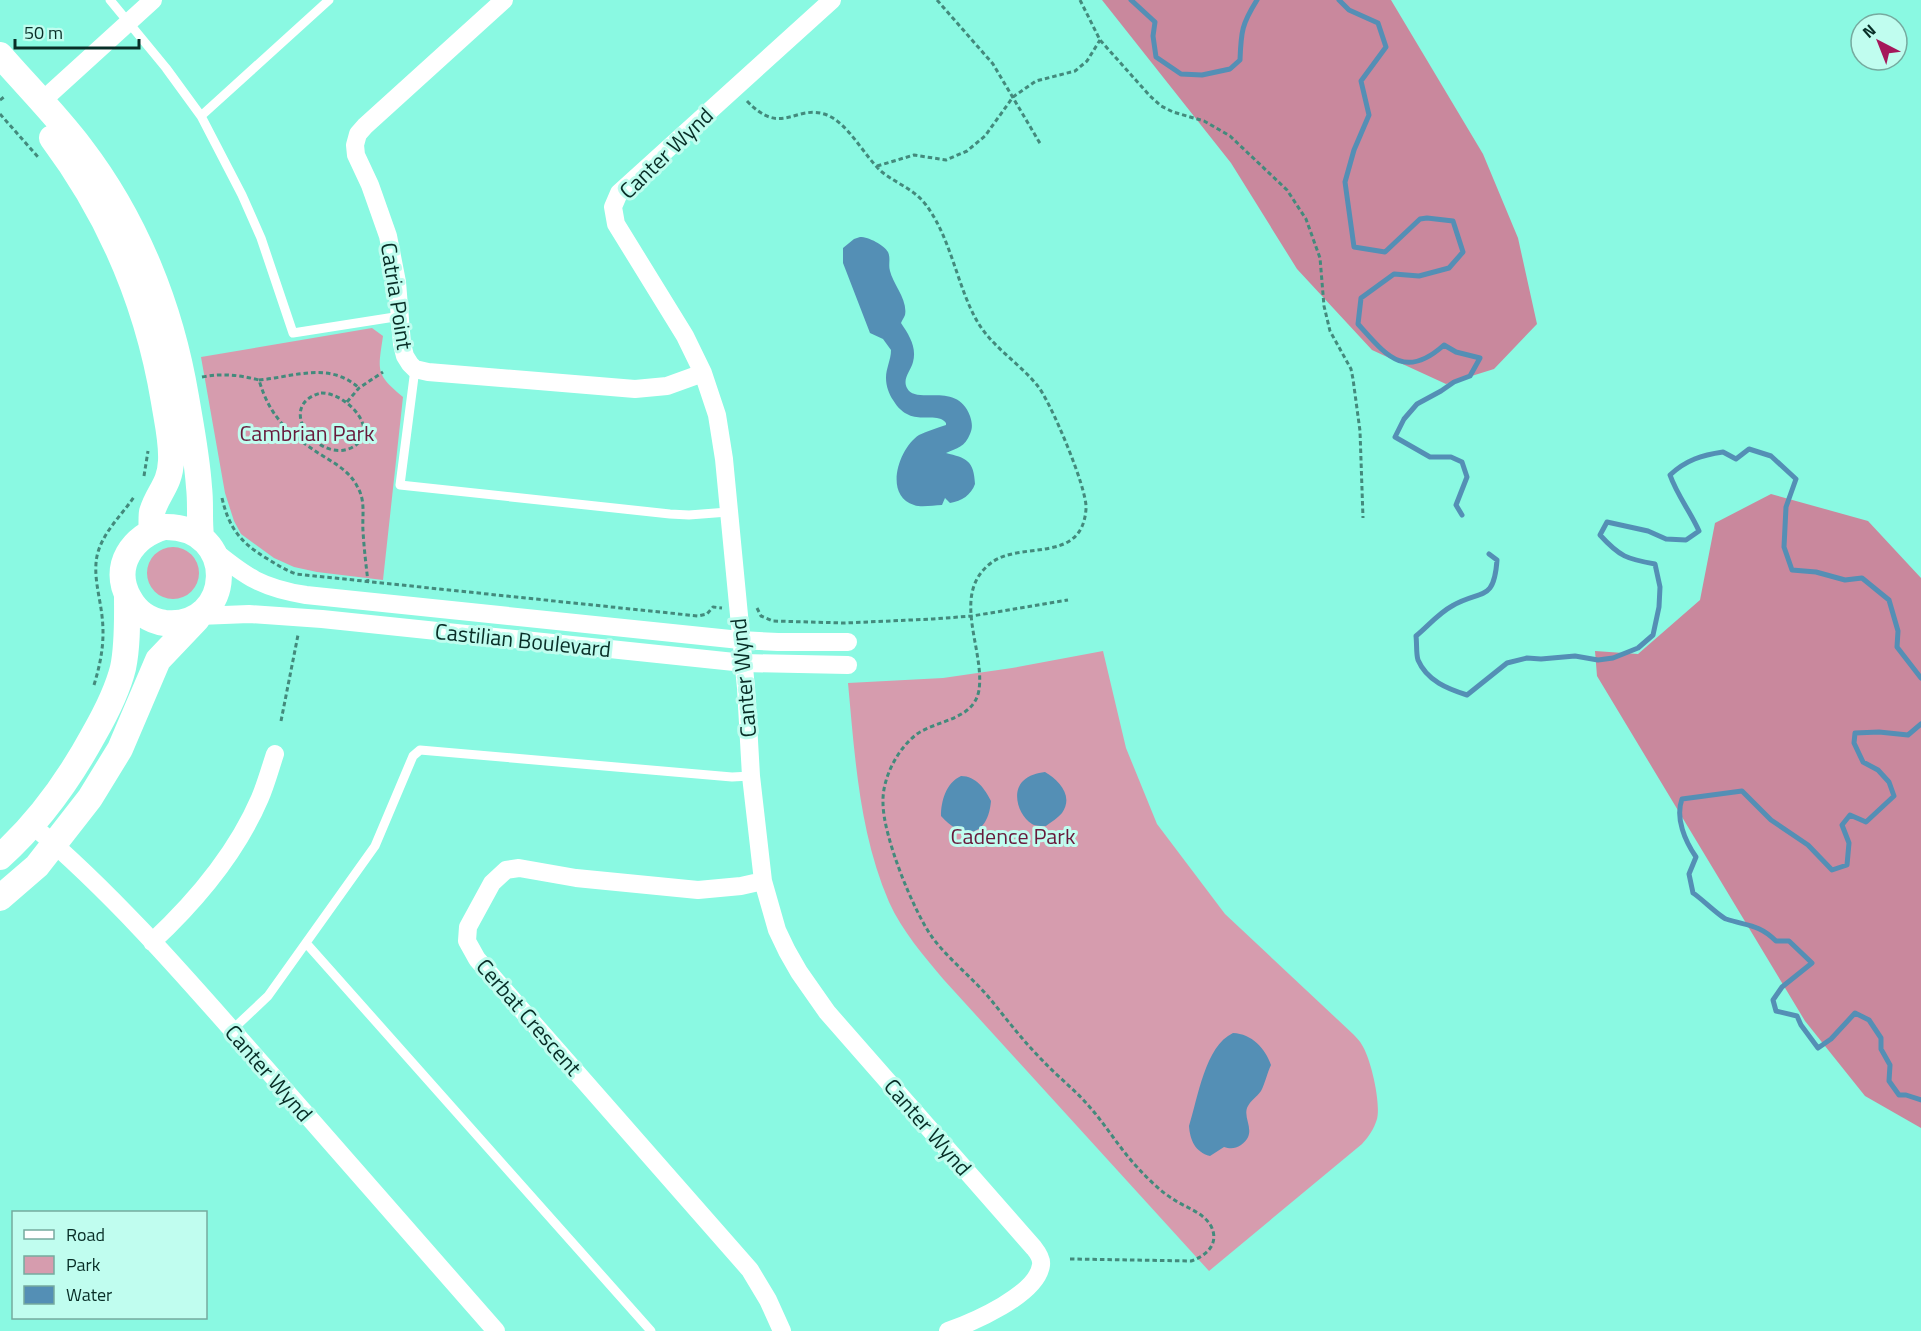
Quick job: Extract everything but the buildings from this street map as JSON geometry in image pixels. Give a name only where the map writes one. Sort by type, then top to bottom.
[{"type":"street","points":[[35,106],[153,0]]},
{"type":"street","name":"Catria Point","points":[[504,0],[358,134],[355,145],[356,155],[370,185],[388,236],[398,282],[402,344],[405,356],[415,369],[428,372],[635,389],[667,386],[703,373]]},
{"type":"street","name":"Canter Wynd","points":[[832,0],[624,188],[619,193],[613,207],[616,224],[677,320],[703,373],[717,415],[721,434],[744,663],[751,776],[763,881],[777,930],[787,951],[822,1005],[1034,1248],[1041,1260],[1037,1276],[1023,1292],[989,1313],[948,1331]]},
{"type":"street","points":[[0,55],[35,106],[52,139],[82,181],[106,221],[133,282],[147,324],[161,382],[171,465],[152,477],[151,531]]},
{"type":"street","points":[[0,898],[37,866],[90,798],[112,765],[158,660],[212,601],[219,584],[218,560],[207,543],[199,520],[210,489],[157,286],[136,236],[112,193],[82,149],[35,106],[2,88]]},
{"type":"street","points":[[0,857],[32,825],[62,788],[78,764],[114,698],[123,666],[127,594],[123,573],[128,552],[134,544],[151,531],[164,527],[190,530],[207,543]]},
{"type":"street","name":"Castilian Boulevard","points":[[207,543],[231,565],[259,583],[290,592],[740,640],[848,642]]},
{"type":"street","points":[[127,594],[133,604],[150,619],[173,623],[198,618]]},
{"type":"street","name":"Castilian Boulevard","points":[[198,618],[249,614],[744,663],[848,665]]},
{"type":"street","points":[[152,942],[196,898],[224,862],[253,813],[275,754]]},
{"type":"street","name":"Canter Wynd","points":[[32,825],[117,904],[152,942],[496,1331]]},
{"type":"street","name":"Cerbat Crescent","points":[[763,881],[741,886],[698,890],[587,880],[513,868],[499,875],[492,883],[468,927],[467,941],[477,959],[750,1270],[768,1300],[782,1331]]},
{"type":"lane","points":[[110,0],[129,21],[201,116],[242,195],[261,238],[293,333],[401,316]]},
{"type":"lane","points":[[201,116],[329,0]]},
{"type":"lane","points":[[415,369],[400,485],[670,514],[729,512]]},
{"type":"lane","points":[[232,1030],[268,996],[375,846],[413,756],[420,750],[732,777],[751,776]]},
{"type":"lane","points":[[306,943],[651,1331]]},
{"type":"path","points":[[937,0],[993,64],[1041,145]]},
{"type":"path","points":[[1080,0],[1100,40],[1138,84],[1161,106],[1218,128],[1252,155],[1287,190],[1306,219],[1320,258],[1324,306],[1330,331],[1351,369],[1353,379],[1359,431],[1363,518]]},
{"type":"path","points":[[877,166],[914,155],[946,160],[967,151],[985,136],[1013,97],[1036,81],[1065,74],[1081,66],[1087,61],[1100,40]]},
{"type":"path","points":[[0,100],[2,88]]},
{"type":"path","points":[[735,88],[753,108],[768,117],[785,119],[818,113],[833,118],[884,173],[909,188],[928,208],[940,229],[969,305],[982,329],[998,348],[1032,380],[1046,398],[1086,497],[1084,520],[1068,542],[1052,549],[1009,554],[991,563],[982,572],[972,589],[970,599],[979,684],[974,704],[952,719],[919,733],[910,741],[890,770],[884,790],[883,804],[886,826],[912,901],[934,940],[983,990],[1043,1061],[1085,1102],[1138,1168],[1173,1199],[1203,1216],[1210,1224],[1214,1235],[1214,1242],[1209,1251],[1203,1257],[1191,1261],[1070,1259]]},
{"type":"path","points":[[0,114],[43,164]]},
{"type":"path","points":[[201,377],[220,374],[259,380],[301,372],[321,372],[344,378],[358,388]]},
{"type":"path","points":[[347,402],[358,388],[383,372]]},
{"type":"path","points":[[259,380],[266,401],[289,433],[343,470],[358,488],[363,501],[368,582]]},
{"type":"path","points":[[328,393],[336,395],[347,402],[361,418],[363,429],[361,440],[353,447],[342,450],[329,448],[316,442],[301,421],[301,407],[314,395],[328,393]]},
{"type":"path","points":[[312,449],[316,442]]},
{"type":"path","points":[[141,484],[152,477],[147,467],[148,444]]},
{"type":"path","points":[[210,489],[240,539],[285,570],[307,576],[698,616],[707,614],[714,607],[723,609]]},
{"type":"path","points":[[92,691],[104,645],[96,573],[97,556],[102,541],[138,490]]},
{"type":"path","points":[[751,611],[757,608],[761,616],[773,621],[887,622],[972,616],[1068,600]]},
{"type":"path","points":[[281,721],[298,633]]},
{"type":"green space","name":"Cambrian Park","points":[[372,328],[383,336],[380,365],[383,377],[403,397],[383,580],[294,567],[274,558],[241,534],[225,493],[201,357]]},
{"type":"green space","points":[[168,547],[178,547],[192,554],[199,573],[192,592],[178,599],[168,599],[158,595],[151,588],[147,578],[147,568],[151,558],[158,551]]},
{"type":"green space","name":"Cadence Park","points":[[1103,651],[1126,748],[1157,824],[1225,914],[1359,1041],[1369,1060],[1376,1092],[1377,1119],[1362,1144],[1209,1271],[944,980],[914,943],[894,913],[879,876],[860,794],[848,683],[943,678]]},
{"type":"shaded area","points":[[1102,0],[1391,0],[1483,154],[1518,238],[1537,324],[1494,369],[1446,384],[1372,350],[1297,269],[1231,163]]},
{"type":"shaded area","points":[[1771,494],[1868,521],[1921,578],[1921,1128],[1865,1096],[1805,1021],[1597,676],[1595,651],[1638,654],[1700,600],[1715,523]]},
{"type":"water","points":[[860,237],[876,242],[888,252],[890,271],[905,309],[901,323],[914,351],[913,362],[907,375],[907,388],[919,395],[947,396],[956,399],[964,405],[970,416],[972,427],[966,442],[946,453],[968,461],[973,470],[975,484],[966,497],[958,501],[950,503],[945,498],[942,505],[917,506],[904,500],[899,492],[897,471],[905,450],[919,435],[946,425],[946,423],[941,419],[915,417],[907,414],[900,409],[890,395],[886,378],[891,350],[883,339],[870,333],[843,263],[843,248]]},
{"type":"water","points":[[1045,772],[1060,784],[1066,795],[1066,801],[1059,817],[1046,826],[1037,826],[1023,816],[1017,798],[1019,786],[1025,779]]},
{"type":"water","points":[[961,776],[976,781],[991,801],[985,822],[973,831],[958,830],[941,816],[945,793]]},
{"type":"water","points":[[1233,1033],[1246,1036],[1257,1043],[1271,1065],[1261,1091],[1246,1111],[1249,1135],[1246,1140],[1237,1147],[1224,1147],[1210,1156],[1201,1152],[1194,1145],[1189,1126],[1209,1061],[1223,1040]]},
{"type":"waterway","points":[[1131,0],[1155,22],[1153,36],[1156,57],[1181,74],[1202,75],[1230,69],[1240,60],[1243,28],[1257,0]]},
{"type":"waterway","points":[[1339,0],[1349,10],[1378,23],[1386,47],[1361,81],[1369,115],[1354,150],[1345,182],[1354,247],[1385,252],[1420,219],[1427,218],[1453,221],[1463,252],[1449,268],[1419,276],[1394,274],[1361,298],[1358,324],[1387,354],[1397,360],[1418,361],[1430,356],[1444,345],[1456,352],[1480,358],[1470,376],[1454,382],[1417,404],[1404,419],[1395,437],[1430,457],[1451,457],[1462,462],[1467,477],[1456,505],[1462,515]]},
{"type":"waterway","points":[[1489,554],[1497,560],[1493,583],[1489,589],[1447,609],[1416,636],[1418,660],[1432,679],[1467,695],[1507,663],[1527,658],[1575,656],[1598,660],[1613,658],[1638,648],[1653,635],[1659,607],[1660,587],[1655,564],[1631,558],[1613,548],[1600,535],[1607,522],[1648,531],[1666,539],[1686,540],[1699,531],[1670,475],[1688,462],[1701,457],[1723,452],[1736,459],[1749,449],[1771,456],[1796,479],[1786,507],[1784,547],[1792,570],[1816,572],[1845,580],[1862,578],[1889,600],[1898,631],[1897,647],[1921,678]]},
{"type":"waterway","points":[[1921,724],[1908,735],[1879,732],[1855,733],[1854,743],[1863,762],[1878,770],[1889,782],[1894,796],[1866,822],[1850,815],[1842,825],[1849,843],[1847,865],[1832,870],[1808,845],[1771,820],[1742,791],[1682,799],[1680,806],[1680,821],[1685,837],[1696,857],[1689,874],[1693,893],[1726,919],[1758,928],[1776,941],[1789,941],[1812,963],[1782,987],[1773,1000],[1776,1011],[1797,1016],[1818,1048],[1831,1039],[1855,1013],[1869,1020],[1881,1038],[1881,1049],[1890,1065],[1889,1081],[1899,1095],[1921,1100]]}]
